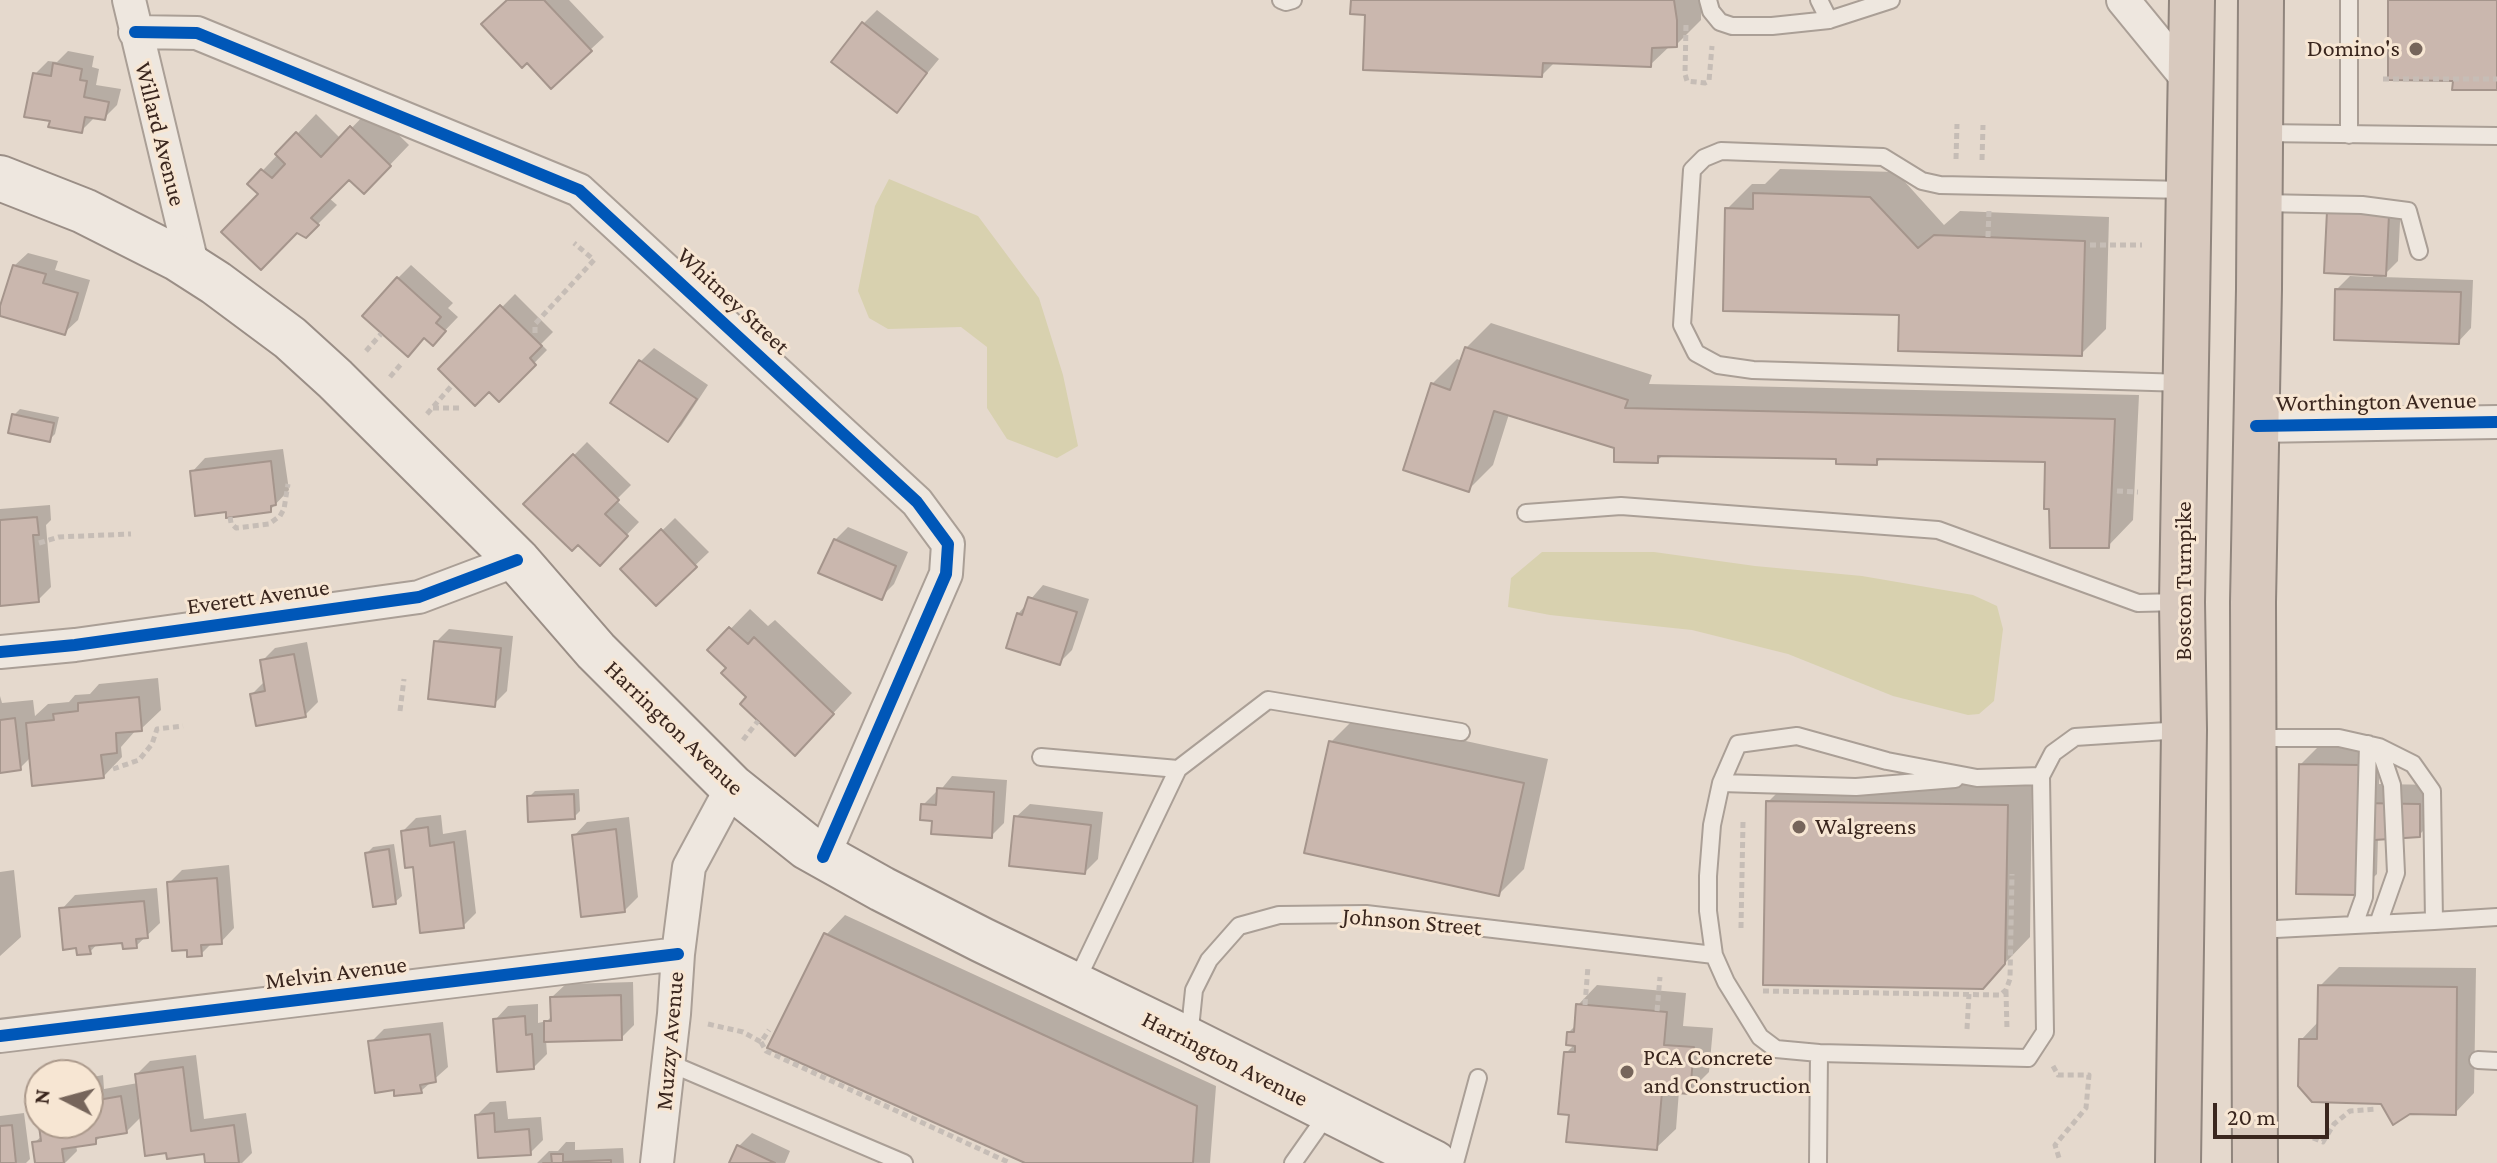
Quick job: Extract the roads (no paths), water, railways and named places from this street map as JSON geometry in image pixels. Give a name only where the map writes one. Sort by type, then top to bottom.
[{"type":"highway","name":"Boston Turnpike","points":[[2178,1163],[2184,730],[2182,602],[2192,0]]},
{"type":"highway","points":[[2255,1163],[2253,738],[2261,0]]},
{"type":"main road","name":"Harrington Avenue","points":[[0,178],[129,232],[193,268],[290,338],[517,560],[596,651],[732,787],[823,857],[970,934],[1434,1163]]},
{"type":"street","name":"Willard Avenue","points":[[129,0],[193,268]]},
{"type":"street","points":[[2123,0],[2191,83]]},
{"type":"street","name":"Whitney Street","points":[[135,32],[197,33],[579,190],[917,502],[948,544],[946,574],[823,857]]},
{"type":"street","name":"Worthington Avenue","points":[[2256,426],[2497,422]]},
{"type":"street","name":"Everett Avenue","points":[[0,652],[75,645],[419,597],[517,560]]},
{"type":"street","name":"Muzzy Avenue","points":[[657,1163],[689,867],[732,787]]},
{"type":"street","name":"Melvin Avenue","points":[[0,1036],[678,954]]},
{"type":"lane","points":[[1281,0],[1293,0]]},
{"type":"lane","points":[[1708,0],[1711,11],[1720,22],[1732,26],[1772,26],[1829,20],[1891,0]]},
{"type":"lane","points":[[1819,0],[1829,20]]},
{"type":"lane","points":[[2349,0],[2349,135]]},
{"type":"lane","points":[[2261,133],[2497,136]]},
{"type":"lane","points":[[2186,383],[1753,370],[1718,365],[1696,353],[1682,325],[1692,170],[1704,158],[1721,151],[1883,157],[1922,181],[1940,185],[2187,190]]},
{"type":"lane","points":[[2260,203],[2362,205],[2408,211],[2419,251]]},
{"type":"lane","points":[[1526,513],[1621,506],[1938,530],[2138,603],[2182,602]]},
{"type":"lane","points":[[1074,985],[1178,769],[1268,700],[1461,732]]},
{"type":"lane","points":[[1977,778],[1887,761],[1797,736],[1738,744],[1721,783],[1712,825],[1708,911],[1714,955],[1726,982],[1760,1037],[1776,1049],[1819,1053],[2028,1058],[2045,1032],[2041,776],[2053,753],[2075,737],[2184,730]]},
{"type":"lane","points":[[2253,738],[2339,738],[2374,745],[2413,764],[2432,791],[2434,921]]},
{"type":"lane","points":[[2374,745],[2392,785],[2396,873],[2378,924]]},
{"type":"lane","points":[[2354,925],[2364,897],[2374,745]]},
{"type":"lane","points":[[1041,757],[1178,769]]},
{"type":"lane","points":[[1721,783],[1856,787],[2041,776]]},
{"type":"lane","name":"Johnson Street","points":[[1189,1040],[1194,990],[1209,960],[1239,926],[1279,915],[1366,914],[1714,955]]},
{"type":"lane","points":[[2254,930],[2497,917]]},
{"type":"lane","points":[[1818,1163],[1819,1053]]},
{"type":"lane","points":[[2478,1060],[2497,1061]]},
{"type":"lane","points":[[669,1063],[904,1163]]},
{"type":"lane","points":[[1455,1163],[1478,1078]]},
{"type":"lane","points":[[1293,1163],[1330,1111]]},
{"type":"place","name":"Domino's","points":[[2416,49]]},
{"type":"place","name":"Walgreens","points":[[1799,827]]},
{"type":"place","name":"PCA Concrete and Construction","points":[[1627,1072]]}]
